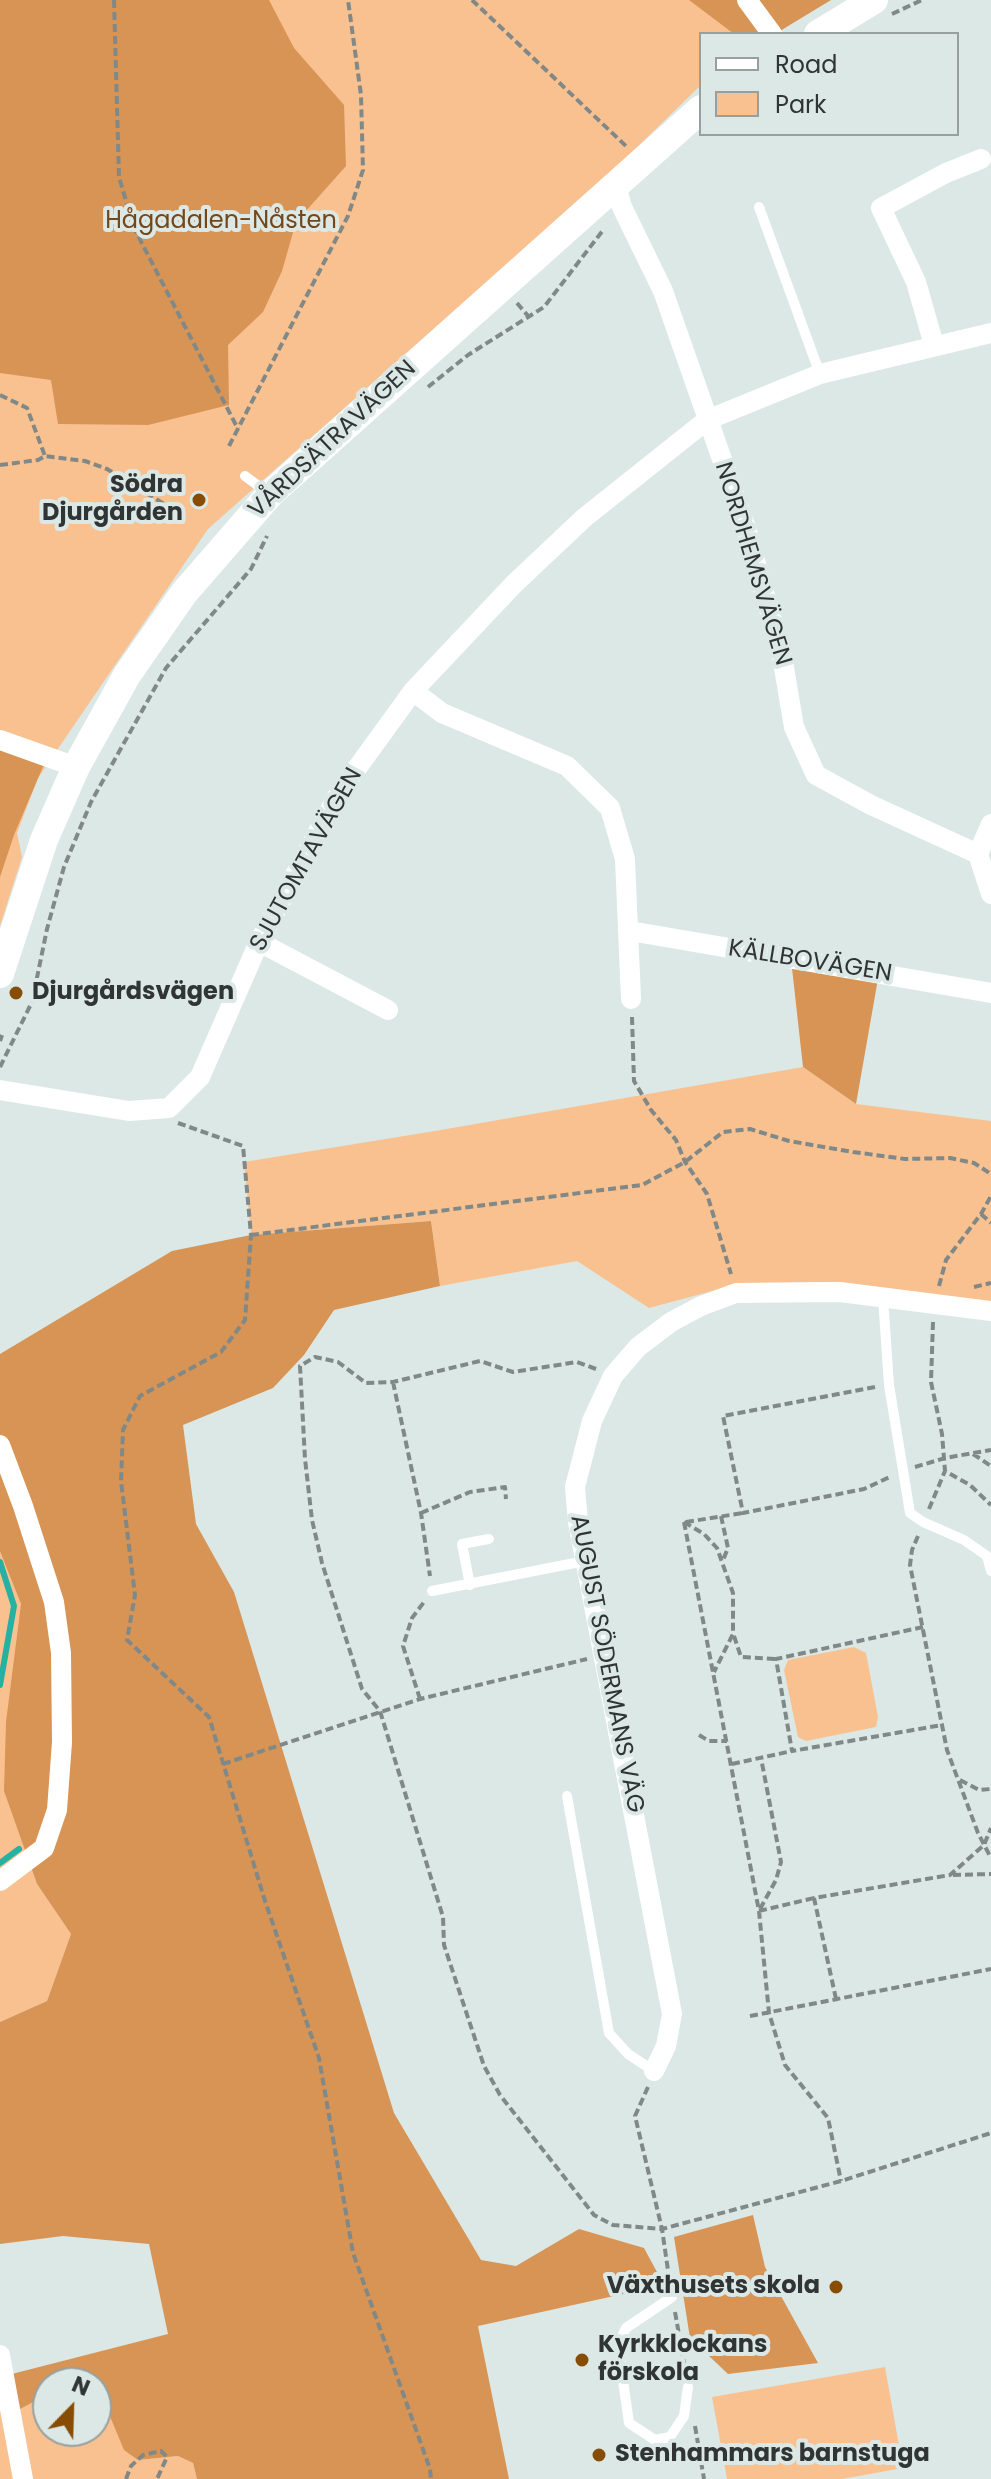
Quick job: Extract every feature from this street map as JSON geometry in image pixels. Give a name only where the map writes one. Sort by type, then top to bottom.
[{"type":"street","points":[[747,0],[771,32]]},
{"type":"street","points":[[821,32],[873,1]]},
{"type":"street","name":"VÅRDSÄTRAVÄGEN","points":[[0,974],[44,840],[76,767],[127,675],[184,593],[270,494],[619,196],[699,111]]},
{"type":"street","points":[[934,345],[916,282],[881,208],[946,173],[981,159]]},
{"type":"street","name":"NORDHEMSVÄGEN","points":[[619,196],[663,291],[750,540],[782,656],[794,727],[816,775],[871,805],[978,854]]},
{"type":"street","points":[[707,420],[820,374],[991,333]]},
{"type":"street","name":"SJUTOMTAVÄGEN","points":[[169,1108],[200,1077],[259,942],[339,793],[413,691],[514,584],[584,518],[707,420]]},
{"type":"street","points":[[413,691],[442,713],[567,766],[610,808],[625,859],[631,999]]},
{"type":"street","points":[[0,740],[76,767]]},
{"type":"street","points":[[991,824],[978,854],[991,894]]},
{"type":"street","name":"KÄLLBOVÄGEN","points":[[630,931],[991,993]]},
{"type":"street","points":[[259,942],[388,1010]]},
{"type":"street","points":[[0,1090],[129,1111],[169,1108]]},
{"type":"street","name":"AUGUST SÖDERMANS VÄG","points":[[654,2071],[666,2046],[672,2014],[585,1561],[575,1487],[592,1421],[613,1376],[638,1347],[671,1322],[736,1293],[840,1292],[991,1311]]},
{"type":"street","points":[[0,1445],[54,1602],[61,1653],[62,1742],[57,1810],[44,1848],[0,1881]]},
{"type":"street","points":[[0,2355],[23,2479]]},
{"type":"lane","points":[[759,207],[820,374]]},
{"type":"lane","points":[[245,476],[270,494]]},
{"type":"lane","points":[[883,1298],[889,1385],[910,1513],[964,1540],[987,1556],[991,1571]]},
{"type":"lane","points":[[470,1585],[462,1544],[489,1539]]},
{"type":"lane","points":[[432,1591],[585,1561]]},
{"type":"lane","points":[[567,1796],[609,2033],[628,2054],[654,2071]]},
{"type":"lane","points":[[672,2297],[626,2328],[618,2345],[629,2423],[655,2440],[670,2437],[684,2416],[688,2387]]},
{"type":"path","points":[[114,0],[119,177],[134,228],[238,429]]},
{"type":"path","points":[[229,446],[348,216],[363,170],[361,95],[348,0]]},
{"type":"path","points":[[472,0],[629,149]]},
{"type":"path","points":[[420,394],[468,355],[544,307],[619,196]]},
{"type":"path","points":[[513,299],[529,317]]},
{"type":"path","points":[[0,395],[27,408],[45,456]]},
{"type":"path","points":[[0,465],[30,462],[45,456],[85,461],[107,469],[169,507]]},
{"type":"path","points":[[0,1066],[32,1002],[64,867],[91,802],[166,668],[251,569],[273,524]]},
{"type":"path","points":[[631,999],[634,1081],[651,1110],[676,1140],[685,1162],[707,1194],[736,1293]]},
{"type":"path","points":[[169,1108],[180,1126],[243,1146],[251,1235],[245,1320],[221,1352],[140,1396],[123,1430],[121,1481],[135,1595],[127,1640],[209,1717],[265,1901],[319,2058],[353,2253],[431,2479]]},
{"type":"path","points":[[251,1235],[642,1185],[685,1162],[723,1132],[750,1129],[789,1141],[853,1152],[905,1159],[950,1158],[974,1163],[991,1174]]},
{"type":"path","points":[[991,1196],[946,1260],[934,1304],[931,1382],[942,1434],[945,1471],[912,1550],[910,1565],[947,1750],[991,1858]]},
{"type":"path","points":[[981,1214],[991,1223]]},
{"type":"path","points":[[613,1376],[577,1362],[513,1372],[480,1361],[393,1382],[366,1383],[338,1362],[315,1357],[300,1366],[305,1459],[312,1520],[322,1563],[362,1689],[380,1711],[443,1917],[444,1945],[484,2066],[500,2095],[594,2215],[613,2225],[662,2229],[841,2181],[991,2133]]},
{"type":"path","points":[[393,1382],[421,1513],[432,1591],[412,1618],[403,1646],[420,1699]]},
{"type":"path","points":[[743,1513],[723,1416],[889,1385]]},
{"type":"path","points":[[684,1522],[864,1489],[903,1471],[945,1458],[991,1450]]},
{"type":"path","points":[[973,1454],[991,1466]]},
{"type":"path","points":[[945,1471],[970,1485],[991,1505]]},
{"type":"path","points":[[421,1513],[470,1492],[505,1487],[506,1499]]},
{"type":"path","points":[[721,1516],[728,1548],[723,1560]]},
{"type":"path","points":[[684,1522],[704,1534],[723,1560],[733,1593],[733,1634],[741,1657],[776,1659],[923,1627]]},
{"type":"path","points":[[684,1522],[759,1911],[769,2013],[785,2065],[828,2118],[841,2181]]},
{"type":"path","points":[[714,1672],[733,1634]]},
{"type":"path","points":[[223,1764],[420,1699],[604,1655]]},
{"type":"path","points":[[776,1659],[792,1751]]},
{"type":"path","points":[[731,1764],[942,1725]]},
{"type":"path","points":[[699,1735],[709,1741],[727,1741]]},
{"type":"path","points":[[759,1911],[776,1880],[781,1862],[761,1758]]},
{"type":"path","points":[[957,1779],[979,1790],[991,1789]]},
{"type":"path","points":[[950,1875],[984,1845],[991,1828]]},
{"type":"path","points":[[759,1911],[814,1898],[950,1875],[991,1874]]},
{"type":"path","points":[[814,1898],[836,1999]]},
{"type":"path","points":[[750,2016],[991,1969]]},
{"type":"path","points":[[654,2071],[635,2116],[662,2229],[704,2479]]},
{"type":"path","points":[[126,2479],[131,2466],[143,2455],[161,2451],[167,2457],[157,2479]]},
{"type":"green space","name":"Hågadalen-Nåsten","points":[[0,0],[831,0],[773,32],[699,32],[699,87],[626,158],[208,529],[38,778],[17,833],[22,857],[0,926]]},
{"type":"green space","points":[[0,0],[269,0],[294,48],[344,105],[346,166],[296,222],[282,271],[263,312],[228,345],[229,405],[148,425],[58,424],[51,380],[0,373]]},
{"type":"green space","points":[[689,0],[831,0],[778,32],[731,32]]},
{"type":"green space","points":[[0,740],[45,762],[0,877]]},
{"type":"green space","points":[[791,959],[879,973],[856,1104],[803,1067]]},
{"type":"green space","points":[[803,1067],[856,1104],[991,1121],[991,1302],[833,1282],[742,1283],[649,1308],[577,1261],[440,1286],[431,1221],[251,1235],[244,1162]]},
{"type":"green space","points":[[431,1221],[440,1286],[334,1310],[304,1355],[273,1388],[183,1425],[196,1524],[234,1592],[394,2113],[481,2260],[516,2266],[579,2229],[644,2248],[664,2285],[478,2326],[509,2479],[197,2479],[193,2463],[178,2456],[138,2460],[124,2450],[112,2421],[112,2367],[39,2367],[168,2334],[149,2244],[63,2236],[0,2244],[0,2022],[47,2001],[71,1934],[37,1884],[4,1791],[6,1722],[21,1604],[0,1551],[0,1354],[172,1251],[251,1235]]},
{"type":"green space","points":[[0,1511],[55,1628],[50,1839],[0,1876]]},
{"type":"green space","points":[[854,1647],[866,1653],[878,1717],[876,1727],[806,1741],[798,1737],[784,1670],[788,1660]]},
{"type":"green space","points":[[29,1861],[37,1884],[71,1934],[47,2001],[0,2022],[0,1881]]},
{"type":"green space","points":[[753,2215],[765,2267],[818,2363],[728,2374],[690,2338],[674,2237]]},
{"type":"green space","points":[[0,2355],[11,2414],[32,2403],[32,2447],[112,2447],[112,2413],[138,2460],[178,2456],[193,2463],[197,2479],[0,2479]]},
{"type":"green space","points":[[885,2367],[903,2468],[842,2479],[727,2479],[712,2397]]},
{"type":"green space","points":[[32,2369],[32,2403],[11,2414],[4,2376]]},
{"type":"waterway","points":[[0,1562],[14,1606],[0,1685]]},
{"type":"waterway","points":[[0,1863],[19,1849]]},
{"type":"place","name":"Södra Djurgården","points":[[199,500]]},
{"type":"place","name":"Djurgårdsvägen","points":[[16,993]]},
{"type":"place","name":"Växthusets skola","points":[[836,2287]]},
{"type":"place","name":"Kyrkklockans förskola","points":[[582,2360]]},
{"type":"place","name":"Stenhammars barnstuga","points":[[599,2455]]}]
